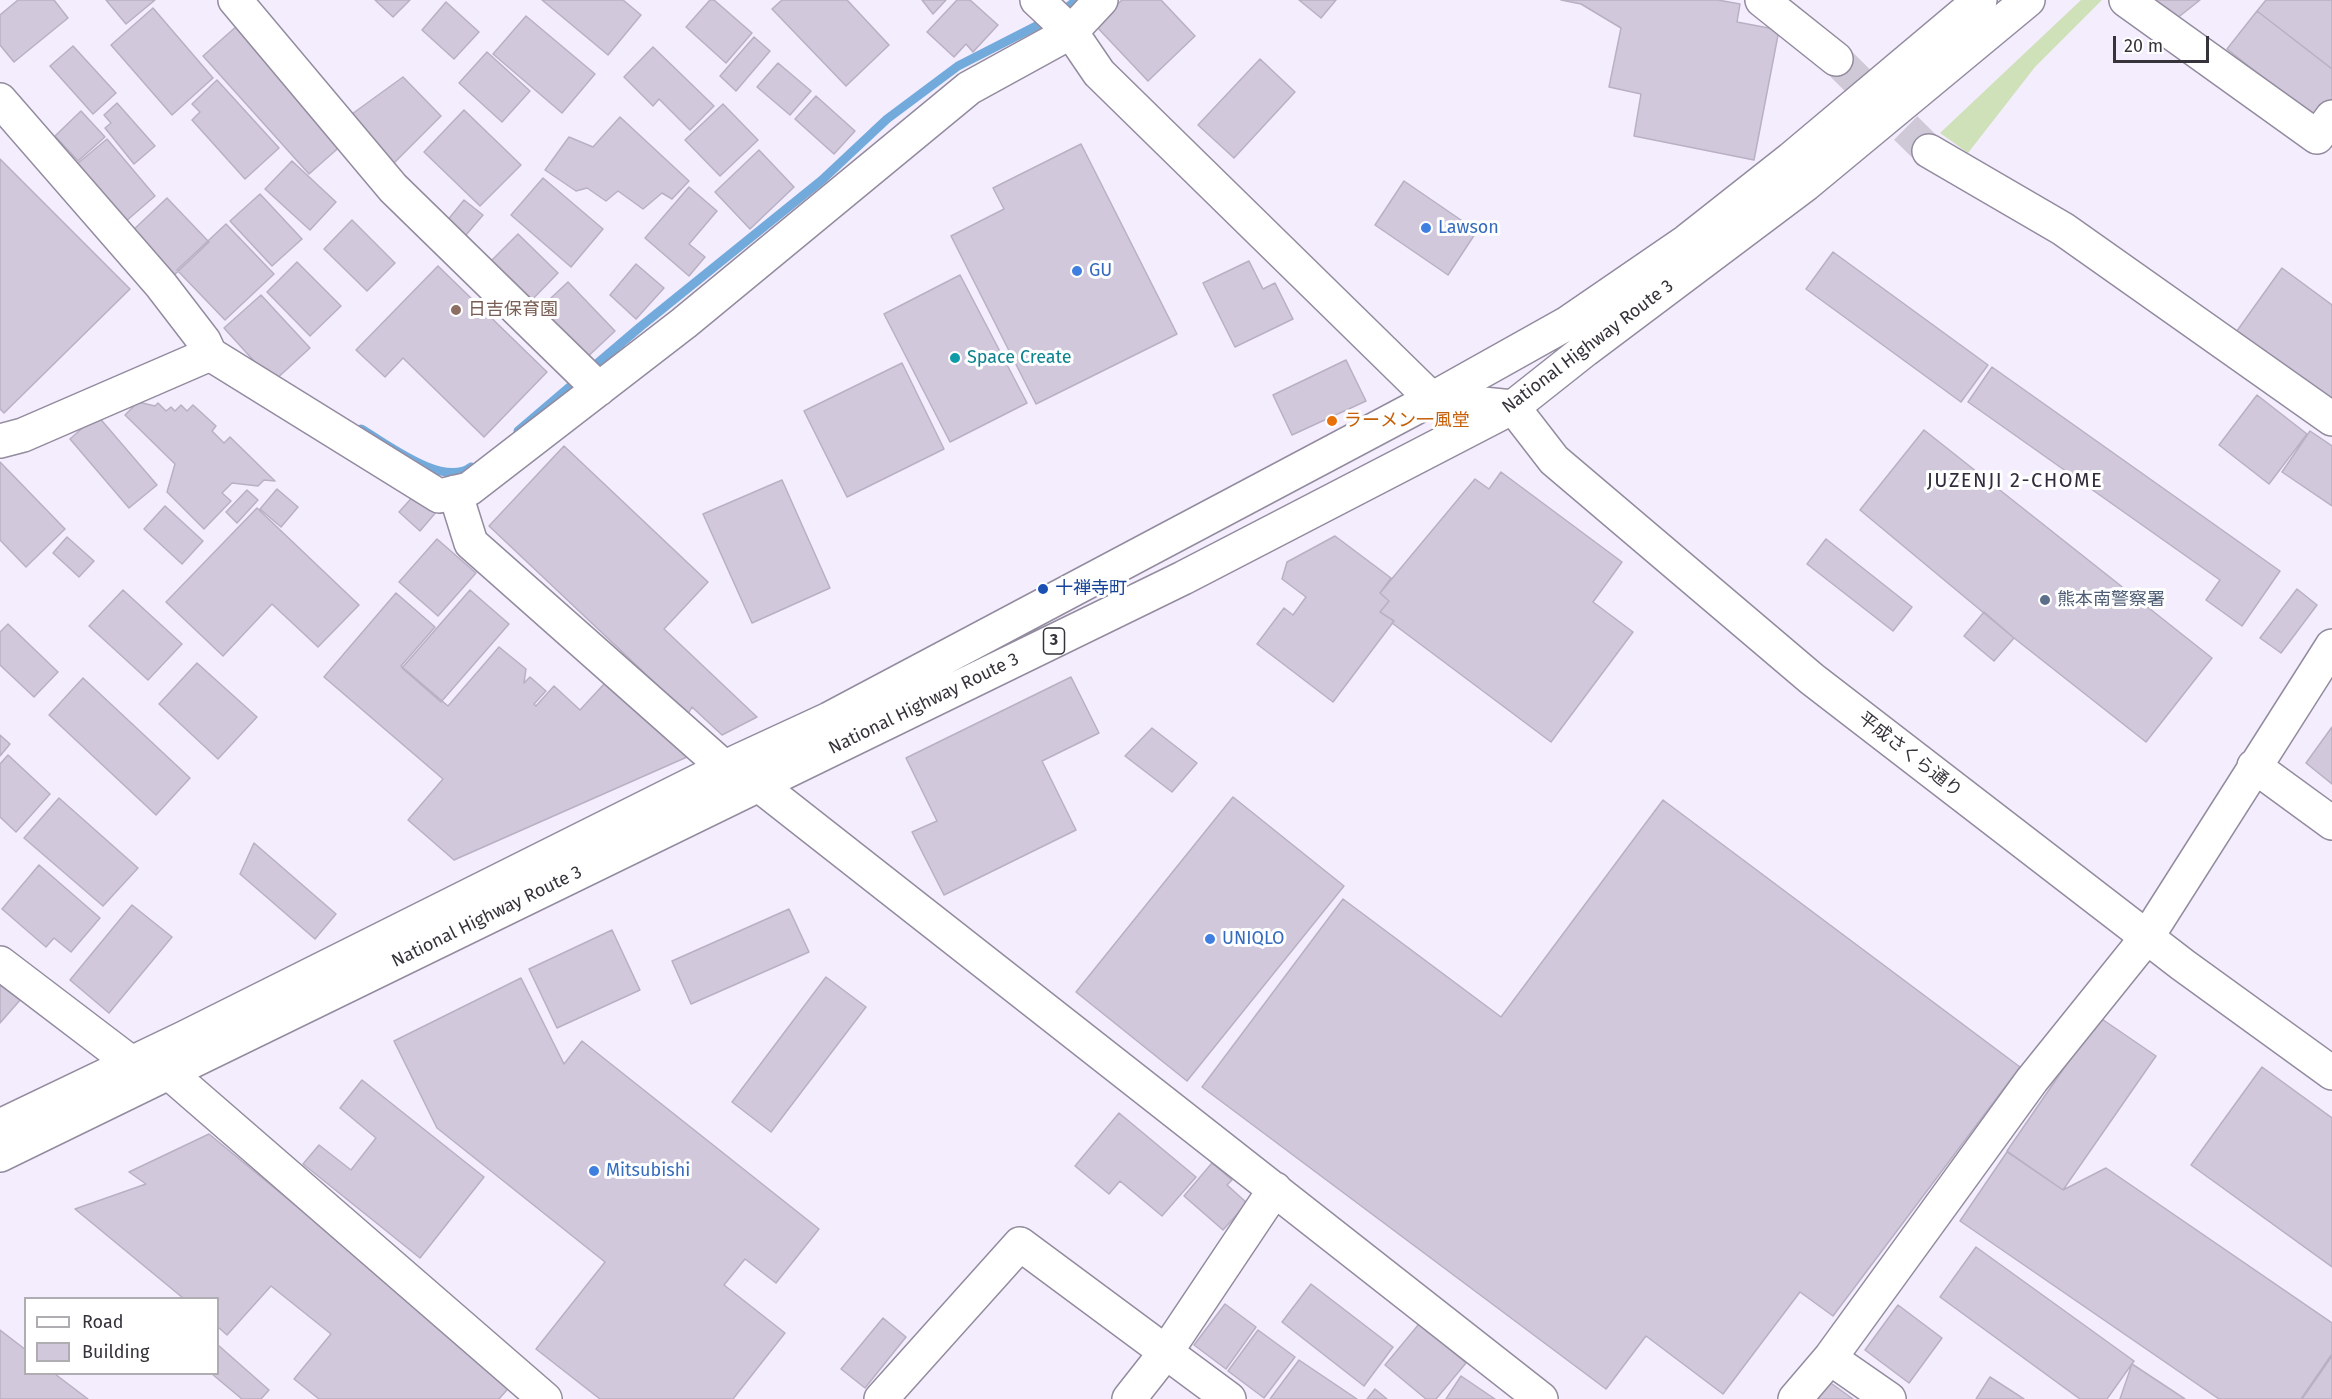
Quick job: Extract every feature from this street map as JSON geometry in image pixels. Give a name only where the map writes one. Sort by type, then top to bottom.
[{"type":"main road","points":[[235,0],[393,188],[599,389]]},
{"type":"main road","points":[[1037,0],[1071,32],[1099,73],[1432,399],[1513,407]]},
{"type":"main road","points":[[0,100],[161,285],[204,341],[210,354],[439,495],[469,489],[684,324],[969,88],[1071,32],[1101,0]]},
{"type":"main road","points":[[1762,0],[1836,59]]},
{"type":"main road","name":"National Highway Route 3","points":[[0,1126],[195,1032],[725,768],[829,719],[1432,399],[1566,324],[1687,241],[1791,159],[1980,0]]},
{"type":"main road","name":"National Highway Route 3","points":[[0,1155],[1183,578],[1513,407],[1806,184],[2028,0]]},
{"type":"main road","points":[[2126,0],[2317,137],[2332,117]]},
{"type":"main road","points":[[1929,151],[2062,229],[2332,419]]},
{"type":"main road","points":[[0,441],[23,435],[210,354]]},
{"type":"main road","name":"平成さくら通り","points":[[1513,407],[1554,460],[1812,679],[2147,937],[2332,1073]]},
{"type":"main road","points":[[455,492],[471,543],[725,768]]},
{"type":"main road","points":[[1795,1399],[1830,1358],[2032,1080],[2147,937],[2332,646]]},
{"type":"main road","points":[[2254,766],[2332,823]]},
{"type":"main road","points":[[759,785],[1541,1399]]},
{"type":"main road","points":[[0,963],[130,1062],[168,1072],[545,1399]]},
{"type":"main road","points":[[1129,1399],[1166,1352],[1275,1189]]},
{"type":"main road","points":[[881,1399],[1020,1244],[1229,1399]]},
{"type":"main road","points":[[1830,1358],[1889,1399]]},
{"type":"green space","points":[[2081,0],[2102,0],[2035,67],[1968,153],[1940,133]]},
{"type":"building","points":[[18,0],[54,0],[68,18],[14,62],[0,45],[0,15]]},
{"type":"building","points":[[106,0],[155,0],[126,24]]},
{"type":"building","points":[[375,0],[410,0],[393,17]]},
{"type":"building","points":[[542,0],[623,0],[641,15],[608,55]]},
{"type":"building","points":[[710,0],[714,0],[752,33],[726,63],[686,27]]},
{"type":"building","points":[[782,0],[847,0],[889,45],[846,86],[772,9]]},
{"type":"building","points":[[922,0],[946,0],[933,14]]},
{"type":"building","points":[[957,0],[970,0],[998,25],[973,52],[966,44],[954,57],[927,32]]},
{"type":"building","points":[[1122,0],[1161,0],[1195,36],[1148,81],[1095,25]]},
{"type":"building","points":[[1299,0],[1336,0],[1321,18]]},
{"type":"building","points":[[1561,0],[1718,0],[1740,4],[1737,22],[1779,30],[1754,160],[1634,136],[1641,94],[1609,87],[1621,28],[1581,4]]},
{"type":"building","points":[[2152,0],[2200,0],[2171,23]]},
{"type":"building","points":[[2266,0],[2332,0],[2332,69],[2257,11]]},
{"type":"building","points":[[446,2],[479,32],[454,59],[422,30]]},
{"type":"building","points":[[153,8],[213,78],[172,115],[111,45]]},
{"type":"building","points":[[2257,11],[2332,69],[2332,101],[2317,120],[2227,49]]},
{"type":"building","points":[[526,16],[595,74],[562,113],[493,54]]},
{"type":"building","points":[[238,25],[344,143],[309,174],[203,56]]},
{"type":"building","points":[[754,37],[770,51],[736,91],[720,76]]},
{"type":"building","points":[[73,46],[116,93],[93,114],[50,66]]},
{"type":"building","points":[[653,47],[714,106],[690,130],[659,99],[653,106],[624,77]]},
{"type":"building","points":[[487,52],[530,91],[502,122],[459,83]]},
{"type":"building","points":[[1260,59],[1295,92],[1234,158],[1198,125]]},
{"type":"building","points":[[778,63],[811,91],[790,115],[757,87]]},
{"type":"building","points":[[403,77],[441,116],[392,165],[352,114]]},
{"type":"building","points":[[217,80],[279,148],[245,179],[192,120],[200,112],[192,104]]},
{"type":"building","points":[[816,96],[855,131],[834,154],[795,119]]},
{"type":"building","points":[[117,103],[155,146],[134,164],[105,128],[111,123],[104,115]]},
{"type":"building","points":[[723,104],[758,140],[720,176],[685,140]]},
{"type":"building","points":[[464,110],[521,165],[480,206],[424,152]]},
{"type":"building","points":[[81,111],[105,137],[78,161],[55,136]]},
{"type":"building","points":[[620,117],[689,181],[672,199],[662,193],[643,209],[618,191],[606,201],[587,188],[576,191],[545,170],[569,137],[593,147]]},
{"type":"building","points":[[107,139],[155,196],[125,222],[77,164]]},
{"type":"building","points":[[1081,144],[1177,334],[1036,404],[951,236],[1004,209],[993,188]]},
{"type":"building","points":[[759,150],[794,187],[750,229],[715,192]]},
{"type":"building","points":[[0,159],[130,289],[4,413],[0,409]]},
{"type":"building","points":[[292,161],[336,202],[310,230],[265,189]]},
{"type":"building","points":[[543,178],[603,229],[571,267],[511,215]]},
{"type":"building","name":"Lawson","points":[[1404,181],[1477,231],[1448,275],[1375,225]]},
{"type":"building","points":[[689,187],[717,211],[689,244],[705,257],[689,276],[645,238]]},
{"type":"building","points":[[260,194],[302,239],[272,266],[230,221]]},
{"type":"building","points":[[167,198],[209,242],[171,278],[129,234]]},
{"type":"building","points":[[464,200],[483,215],[460,242],[442,227]]},
{"type":"building","points":[[352,220],[395,263],[367,291],[324,249]]},
{"type":"building","points":[[226,224],[274,274],[225,320],[177,270]]},
{"type":"building","points":[[518,234],[558,273],[526,306],[486,266]]},
{"type":"building","points":[[1833,252],[1988,365],[1961,402],[1806,289]]},
{"type":"building","points":[[1249,261],[1263,289],[1275,283],[1293,319],[1235,347],[1203,283]]},
{"type":"building","points":[[297,262],[341,306],[310,336],[267,292]]},
{"type":"building","points":[[636,264],[664,288],[636,319],[610,295]]},
{"type":"building","points":[[438,266],[547,372],[484,437],[403,358],[385,377],[356,350]]},
{"type":"building","points":[[2282,268],[2332,305],[2332,407],[2234,335]]},
{"type":"building","name":"Space Create","points":[[960,275],[1027,403],[950,442],[884,314]]},
{"type":"building","points":[[568,282],[615,331],[582,362],[535,313]]},
{"type":"building","points":[[261,295],[310,348],[273,382],[224,328]]},
{"type":"building","points":[[1346,360],[1366,401],[1292,435],[1273,395]]},
{"type":"building","points":[[902,363],[944,449],[847,497],[804,411]]},
{"type":"building","points":[[1992,367],[2280,571],[2242,626],[2206,600],[2220,580],[1968,402]]},
{"type":"building","points":[[2257,395],[2307,434],[2269,484],[2219,445]]},
{"type":"building","points":[[138,402],[155,406],[158,403],[166,411],[171,407],[175,411],[181,405],[187,411],[193,405],[216,426],[212,431],[224,443],[230,437],[275,481],[264,480],[258,486],[232,483],[222,493],[231,501],[204,529],[167,492],[175,464],[125,415]]},
{"type":"building","points":[[97,415],[157,485],[129,508],[70,439]]},
{"type":"building","points":[[1924,430],[2212,658],[2146,742],[2014,638],[1860,510]]},
{"type":"building","points":[[2310,431],[2332,446],[2332,506],[2282,472]]},
{"type":"building","points":[[564,446],[708,582],[664,629],[757,717],[722,735],[692,707],[688,714],[489,526]]},
{"type":"building","points":[[0,462],[65,529],[26,567],[0,540]]},
{"type":"building","points":[[1501,472],[1622,562],[1593,602],[1633,632],[1551,742],[1380,612],[1389,601],[1380,593],[1475,479],[1489,489]]},
{"type":"building","points":[[782,480],[830,588],[752,623],[703,514]]},
{"type":"building","points":[[277,489],[298,507],[281,527],[260,509]]},
{"type":"building","points":[[247,490],[258,500],[237,523],[226,512]]},
{"type":"building","points":[[417,492],[437,511],[420,531],[399,512]]},
{"type":"building","points":[[165,506],[203,541],[182,564],[144,529]]},
{"type":"building","points":[[257,508],[359,605],[318,647],[272,604],[223,656],[166,602]]},
{"type":"building","points":[[1335,536],[1391,578],[1380,593],[1389,601],[1380,612],[1394,621],[1333,702],[1257,644],[1284,608],[1293,615],[1306,597],[1282,579],[1287,562]]},
{"type":"building","points":[[67,537],[94,561],[79,577],[53,553]]},
{"type":"building","points":[[437,539],[476,573],[438,616],[399,582]]},
{"type":"building","points":[[1826,539],[1912,607],[1893,631],[1807,564]]},
{"type":"building","points":[[2297,589],[2317,605],[2281,653],[2260,638]]},
{"type":"building","points":[[123,590],[182,644],[148,680],[89,626]]},
{"type":"building","points":[[470,590],[509,624],[441,702],[402,668]]},
{"type":"building","points":[[396,593],[435,627],[401,666],[448,706],[499,647],[526,669],[524,683],[530,677],[546,691],[534,704],[536,706],[554,686],[580,710],[605,683],[687,757],[454,860],[408,820],[443,779],[324,677]]},
{"type":"building","points":[[1984,612],[2014,638],[1994,661],[1964,636]]},
{"type":"building","points":[[8,624],[58,672],[34,697],[0,665],[0,632]]},
{"type":"building","points":[[197,663],[257,717],[218,759],[159,704]]},
{"type":"building","points":[[1071,677],[1099,733],[1042,761],[1076,830],[944,895],[912,832],[937,821],[906,758]]},
{"type":"building","points":[[83,678],[190,778],[156,815],[49,715]]},
{"type":"building","points":[[2332,727],[2332,784],[2306,763]]},
{"type":"building","points":[[1152,728],[1197,763],[1172,792],[1125,756]]},
{"type":"building","points":[[0,735],[10,744],[0,756]]},
{"type":"building","points":[[8,755],[50,794],[16,832],[0,817],[0,764]]},
{"type":"building","name":"UNIQLO","points":[[1233,797],[1344,886],[1187,1081],[1076,992]]},
{"type":"building","points":[[59,798],[138,868],[103,906],[24,838]]},
{"type":"building","points":[[1663,800],[2020,1067],[1833,1316],[1800,1292],[1723,1394],[1646,1336],[1606,1389],[1202,1087],[1343,899],[1501,1017]]},
{"type":"building","points":[[254,843],[336,914],[315,939],[240,874]]},
{"type":"building","points":[[39,865],[100,918],[71,952],[54,938],[46,947],[2,909]]},
{"type":"building","points":[[132,905],[172,937],[109,1013],[70,980]]},
{"type":"building","points":[[789,909],[809,952],[691,1004],[672,961]]},
{"type":"building","points":[[612,930],[640,990],[557,1028],[529,969]]},
{"type":"building","points":[[826,977],[866,1007],[771,1132],[732,1102]]},
{"type":"building","points":[[521,978],[564,1064],[582,1041],[819,1229],[776,1283],[745,1259],[724,1285],[785,1333],[733,1399],[600,1399],[536,1349],[605,1262],[437,1128],[394,1041]]},
{"type":"building","points":[[0,981],[21,999],[0,1023]]},
{"type":"building","points":[[2099,1017],[2156,1056],[2063,1190],[2007,1151]]},
{"type":"building","points":[[2262,1067],[2332,1118],[2332,1267],[2191,1165]]},
{"type":"building","points":[[362,1080],[484,1177],[420,1258],[303,1164],[319,1145],[351,1170],[376,1138],[340,1108]]},
{"type":"building","points":[[1119,1113],[1196,1177],[1162,1216],[1120,1181],[1109,1194],[1075,1166]]},
{"type":"building","points":[[209,1134],[512,1384],[499,1399],[319,1399],[294,1379],[331,1334],[271,1286],[227,1335],[219,1328],[219,1297],[182,1297],[75,1209],[146,1184],[129,1172]]},
{"type":"building","points":[[2007,1152],[2063,1190],[2106,1168],[2332,1323],[2332,1354],[2301,1399],[2219,1399],[1960,1221]]},
{"type":"building","points":[[1212,1163],[1232,1180],[1227,1185],[1247,1203],[1223,1230],[1184,1196]]},
{"type":"building","points":[[1976,1247],[2134,1361],[2107,1399],[2080,1399],[1940,1297]]},
{"type":"building","points":[[1311,1284],[1393,1347],[1364,1386],[1282,1322]]},
{"type":"building","points":[[1225,1304],[1256,1327],[1226,1369],[1194,1345]]},
{"type":"building","points":[[1898,1305],[1942,1338],[1909,1383],[1865,1350]]},
{"type":"building","points":[[883,1318],[906,1337],[865,1388],[841,1369]]},
{"type":"building","points":[[1419,1324],[1466,1363],[1436,1399],[1426,1399],[1385,1365]]},
{"type":"building","points":[[0,1330],[24,1348],[24,1375],[56,1375],[88,1399],[0,1399]]},
{"type":"building","points":[[1258,1330],[1295,1357],[1264,1398],[1228,1371]]},
{"type":"building","points":[[219,1346],[269,1390],[261,1399],[242,1399],[213,1375],[219,1375]]},
{"type":"building","points":[[2332,1356],[2332,1399],[2302,1399]]},
{"type":"building","points":[[1299,1360],[1357,1399],[1270,1399]]},
{"type":"building","points":[[2132,1364],[2185,1399],[2120,1399]]},
{"type":"building","points":[[1461,1376],[1495,1399],[1446,1399]]},
{"type":"building","points":[[1990,1377],[2024,1399],[1976,1399]]},
{"type":"building","points":[[1828,1381],[1853,1399],[1815,1399]]},
{"type":"building","points":[[1375,1389],[1387,1399],[1367,1399]]},
{"type":"waterway","points":[[1060,13],[1077,0]]},
{"type":"waterway","points":[[518,431],[640,327],[822,180],[887,119],[958,66],[1048,20]]},
{"type":"waterway","points":[[361,429],[415,462],[431,468],[446,472],[459,472],[471,467]]},
{"type":"tunnel","points":[[1836,59],[1929,151]]},
{"type":"place","name":"Lawson","points":[[1426,228]]},
{"type":"place","name":"GU","points":[[1077,271]]},
{"type":"place","name":"日吉保育園","points":[[456,310]]},
{"type":"place","name":"Space Create","points":[[955,358]]},
{"type":"place","name":"ラーメン一風堂","points":[[1332,421]]},
{"type":"place","name":"十禅寺町","points":[[1043,589]]},
{"type":"place","name":"熊本南警察署","points":[[2045,600]]},
{"type":"place","name":"UNIQLO","points":[[1210,939]]},
{"type":"place","name":"Mitsubishi","points":[[594,1171]]},
{"type":"district","name":"JUZENJI 2-CHOME","points":[[2015,481]]}]
